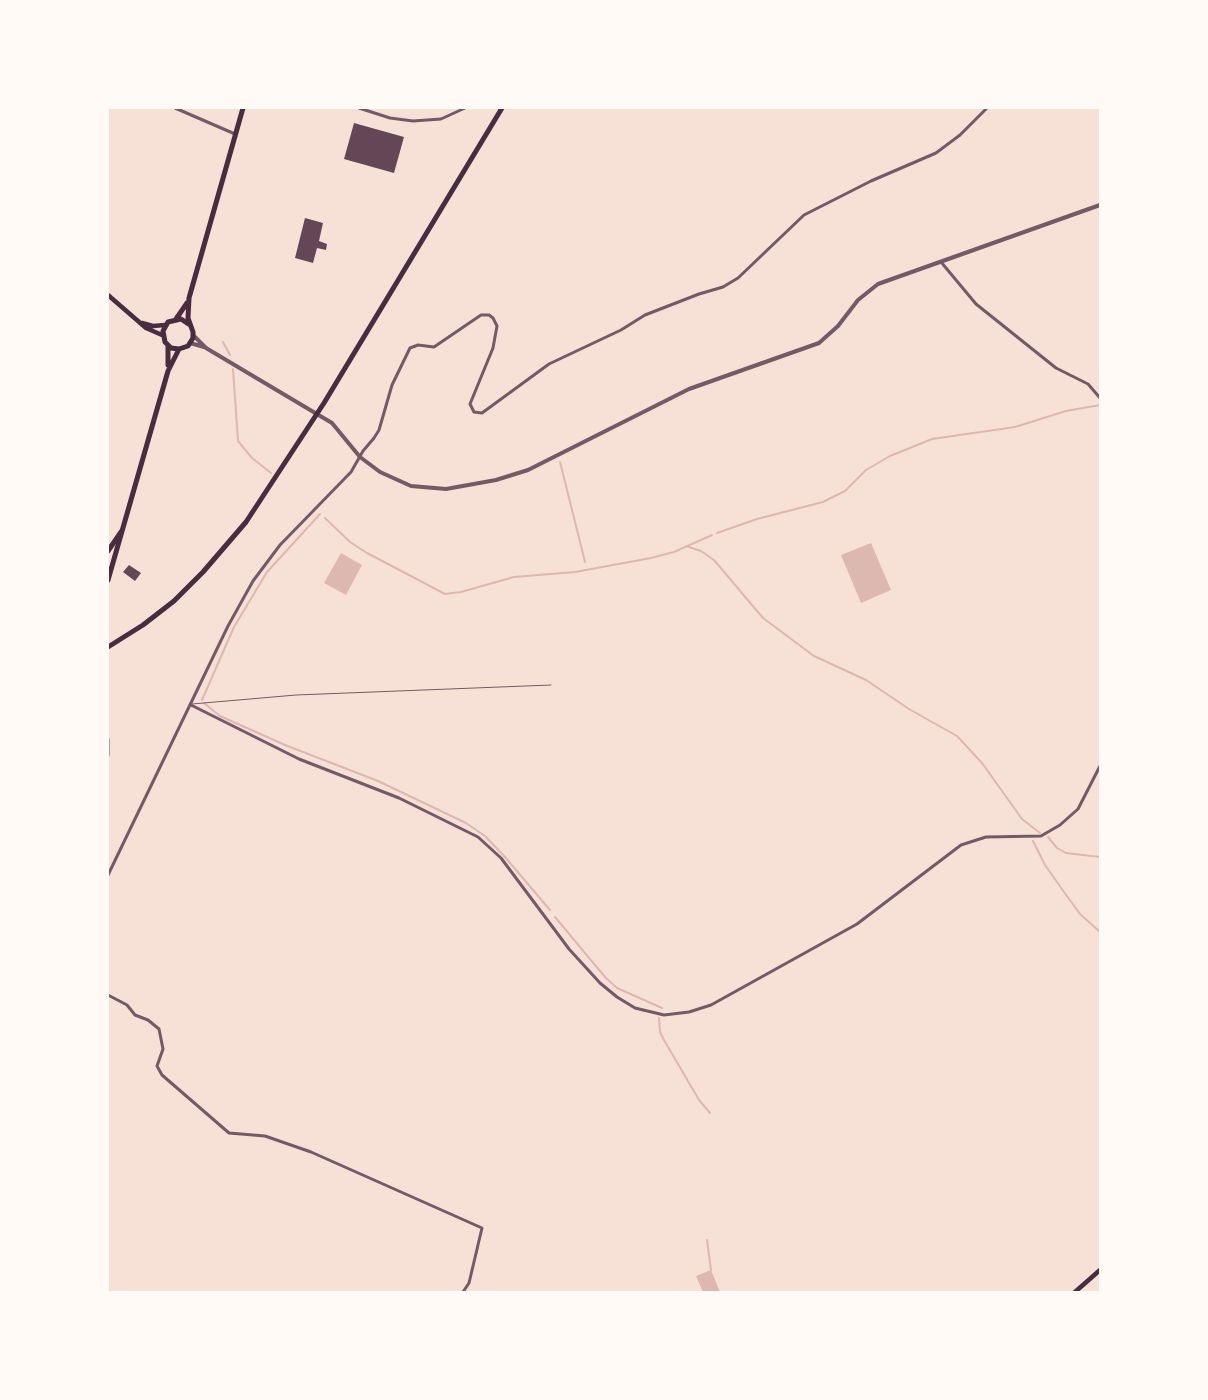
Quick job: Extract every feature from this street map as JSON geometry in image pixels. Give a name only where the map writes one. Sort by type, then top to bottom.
[{"type":"main road","points":[[108,576],[168,370],[179,349],[190,343],[193,335],[188,314],[189,298],[242,108]]},
{"type":"main road","points":[[108,647],[143,625],[174,601],[203,572],[246,522],[324,403],[502,108]]},
{"type":"main road","points":[[108,295],[146,328],[162,335],[168,346],[168,370]]},
{"type":"main road","points":[[140,323],[153,326],[165,325],[176,319],[189,298]]},
{"type":"main road","points":[[176,319],[186,321],[190,325]]},
{"type":"main road","points":[[162,335],[165,325]]},
{"type":"main road","points":[[168,346],[179,349]]},
{"type":"main road","points":[[108,551],[121,532]]},
{"type":"main road","points":[[1075,1292],[1100,1270]]},
{"type":"street","points":[[175,108],[235,134]]},
{"type":"street","points":[[359,108],[390,118],[413,121],[441,119],[465,108]]},
{"type":"street","points":[[108,875],[228,626],[253,581],[280,545],[351,472],[379,430],[392,385],[410,348],[414,345],[434,348],[480,315],[489,315],[493,318],[497,326],[492,348],[470,404],[474,412],[482,413],[549,364],[621,330],[645,315],[699,294],[723,287],[738,278],[804,216],[870,181],[936,153],[960,136],[988,108]]},
{"type":"street","points":[[190,343],[206,348],[332,423],[342,432],[360,457],[387,476],[408,485],[432,489],[469,486],[512,476],[545,463],[689,389],[819,343],[838,326],[868,290],[896,277],[1100,205]]},
{"type":"street","points":[[942,262],[976,304],[1056,368],[1088,384],[1100,398]]},
{"type":"street","points":[[193,335],[206,348]]},
{"type":"street","points":[[191,705],[299,758],[399,798],[478,837],[501,858],[569,949],[600,983],[617,997],[635,1008],[664,1015],[689,1012],[712,1005],[857,924],[961,845],[986,837],[1041,836],[1060,825],[1078,809],[1100,766]]},
{"type":"street","points":[[108,739],[108,756]]},
{"type":"street","points":[[108,995],[127,1005],[135,1015],[148,1020],[159,1029],[163,1049],[157,1066],[162,1074],[229,1133],[266,1136],[311,1152],[482,1228],[469,1283],[463,1292]]},
{"type":"lane","points":[[191,705],[206,702],[296,695],[551,686]]},
{"type":"shaded area","points":[[871,543],[891,590],[861,603],[841,555]]},
{"type":"shaded area","points":[[341,553],[362,565],[346,595],[324,583]]},
{"type":"shaded area","points":[[711,1270],[720,1292],[703,1292],[696,1276]]},
{"type":"building","points":[[354,123],[404,137],[394,173],[344,159]]},
{"type":"building","points":[[305,218],[323,223],[319,241],[327,244],[326,250],[317,248],[313,263],[295,258]]},
{"type":"building","points":[[129,565],[141,573],[135,581],[123,572]]},
{"type":"waterway","points":[[223,342],[230,355]]},
{"type":"waterway","points":[[233,369],[238,441],[252,458],[271,473]]},
{"type":"waterway","points":[[717,533],[757,519],[823,502],[845,491],[866,470],[890,456],[932,439],[1015,427],[1066,411],[1100,405]]},
{"type":"waterway","points":[[560,462],[585,562]]},
{"type":"waterway","points":[[202,700],[234,627],[267,572],[320,514]]},
{"type":"waterway","points":[[325,518],[350,542],[367,553],[445,594],[461,592],[514,577],[575,572],[651,558],[674,552],[712,535]]},
{"type":"waterway","points":[[686,546],[701,551],[714,560],[763,618],[814,656],[866,680],[909,709],[957,736],[982,763],[1022,819],[1040,833]]},
{"type":"waterway","points":[[204,703],[220,716],[285,745],[378,781],[466,823],[485,836],[550,910]]},
{"type":"waterway","points":[[1048,837],[1057,848],[1066,853],[1100,857]]},
{"type":"waterway","points":[[1033,841],[1045,865],[1080,914],[1100,932]]},
{"type":"waterway","points":[[555,917],[605,977],[617,988],[662,1008]]},
{"type":"waterway","points":[[659,1018],[660,1032],[664,1040],[699,1100],[710,1113]]},
{"type":"waterway","points":[[707,1240],[711,1270]]}]
